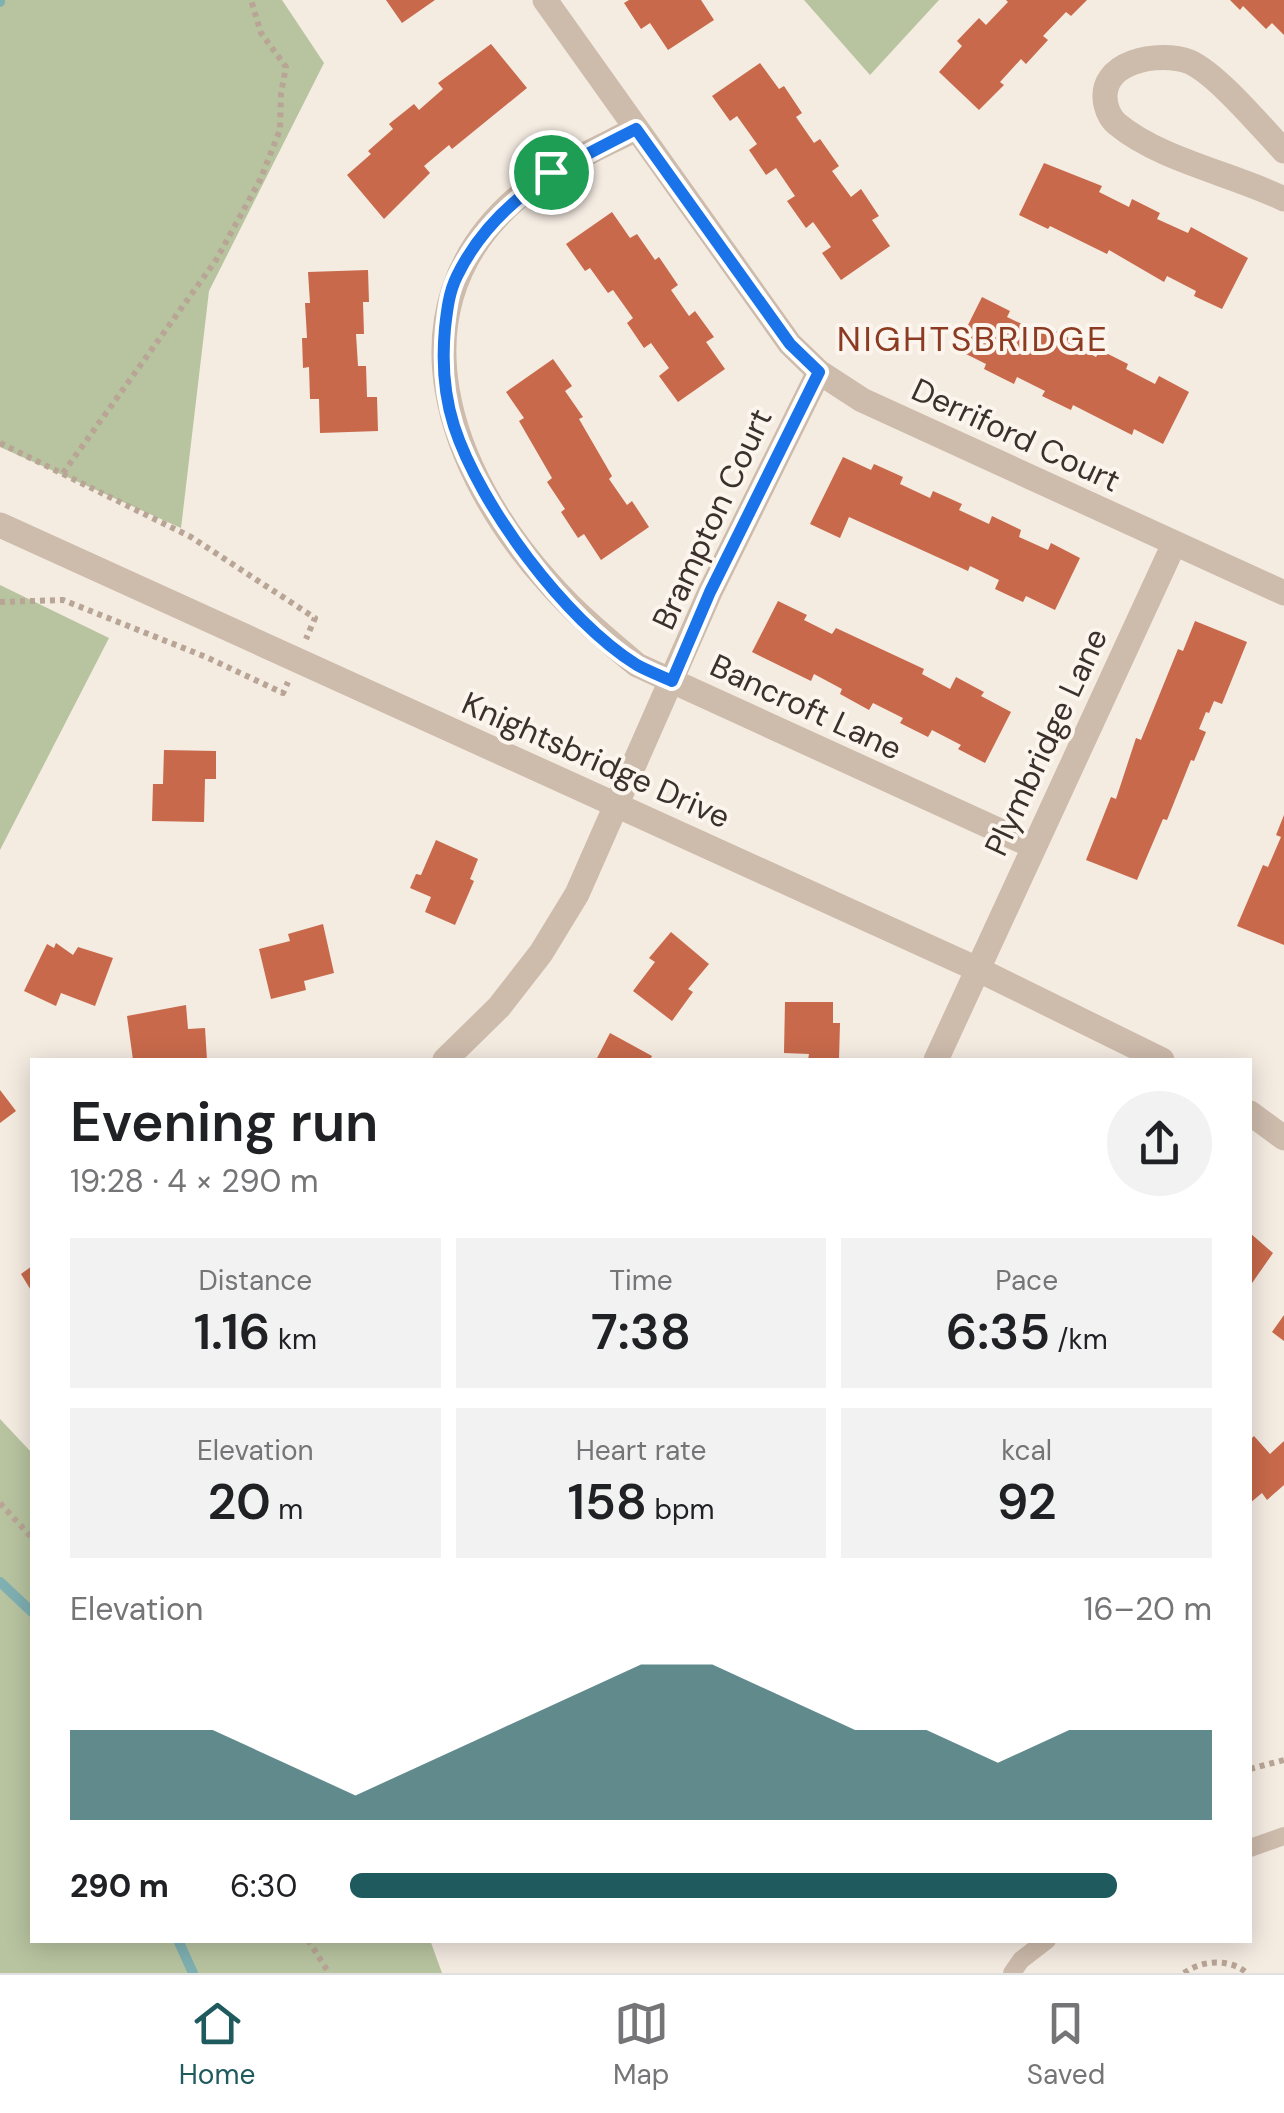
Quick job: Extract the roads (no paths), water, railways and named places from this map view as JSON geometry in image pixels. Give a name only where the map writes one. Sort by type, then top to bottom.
[{"type":"street","name":"Derriford Court","points":[[545,0],[790,344],[819,372],[862,400],[1284,594]]},
{"type":"street","points":[[1284,151],[1203,69],[1186,60],[1163,57],[1132,62],[1108,80],[1104,96],[1109,115],[1118,125],[1176,158],[1284,199]]},
{"type":"street","name":"Bancroft Lane","points":[[636,129],[551,172],[516,199],[480,239],[456,278],[448,303],[443,346],[445,376],[454,425],[470,466],[508,529],[546,580],[589,625],[637,665],[1033,846]]},
{"type":"street","name":"Brampton Court","points":[[446,1058],[498,1007],[541,953],[577,894],[710,592],[819,372]]},
{"type":"street","name":"Knightsbridge Drive","points":[[0,525],[978,969],[1158,1058]]},
{"type":"street","name":"Plymbridge Lane","points":[[937,1058],[1174,544]]},
{"type":"street","points":[[1252,1114],[1284,1138]]},
{"type":"lane","points":[[1252,1847],[1284,1836]]},
{"type":"lane","points":[[1012,1973],[1021,1960],[1043,1943]]},
{"type":"waterway","points":[[0,1582],[30,1610]]},
{"type":"waterway","points":[[179,1943],[193,1973]]},
{"type":"district","name":"NIGHTSBRIDGE","points":[[973,339]]}]
